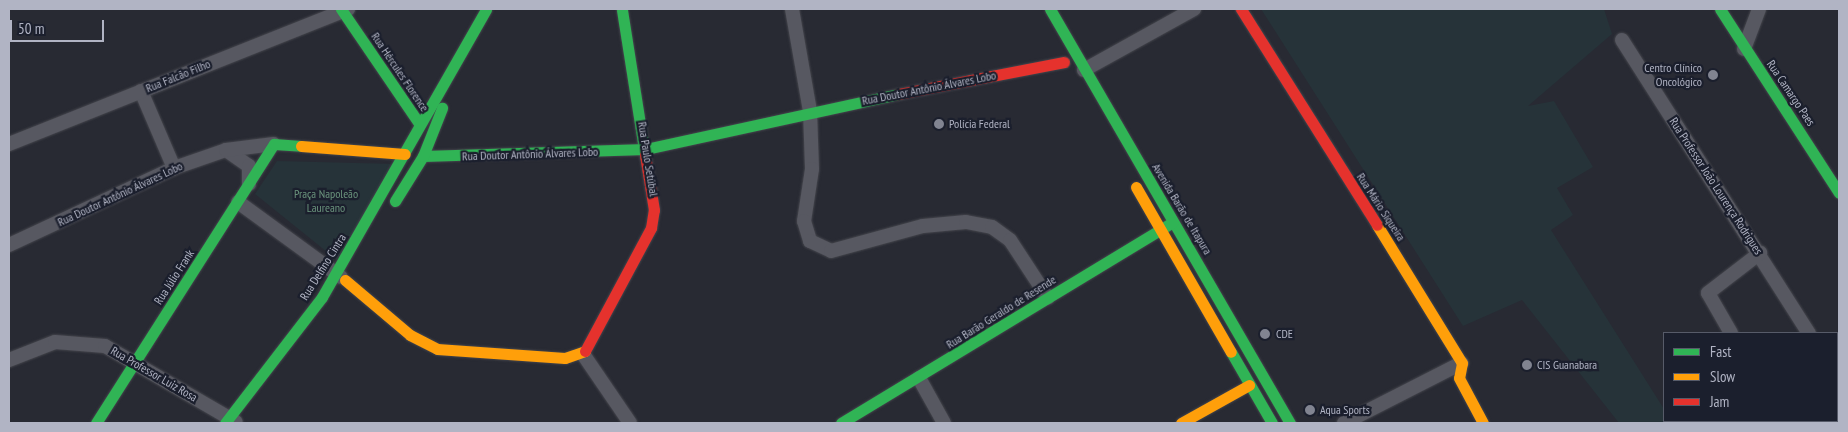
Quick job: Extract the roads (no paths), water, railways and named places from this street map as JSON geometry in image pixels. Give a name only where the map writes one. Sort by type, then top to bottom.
[{"type":"main road","name":"Rua Hércules Florence","points":[[344,9],[420,125]]},
{"type":"main road","name":"Rua Delfino Cintra","points":[[230,421],[341,277],[420,125],[466,48],[486,9]]},
{"type":"main road","name":"Rua Paulo Setúbal","points":[[583,354],[651,228],[655,194],[624,9]]},
{"type":"main road","name":"Avenida Barão de Itapura","points":[[1050,9],[1079,74],[1174,222],[1290,423]]},
{"type":"main road","name":"Rua Mário Siqueira","points":[[1241,9],[1462,363],[1459,378],[1483,423]]},
{"type":"main road","name":"Rua Camargo Paes","points":[[1720,9],[1744,49],[1839,193]]},
{"type":"main road","name":"Avenida Barão de Itapura","points":[[1039,16],[1064,62],[1079,74]]},
{"type":"main road","points":[[386,214],[423,156],[466,48]]},
{"type":"main road","name":"Rua Doutor Antônio Álvares Lobo","points":[[423,156],[646,149],[810,111],[1064,62]]},
{"type":"main road","name":"Rua Doutor Antônio Álvares Lobo","points":[[274,144],[405,154]]},
{"type":"main road","name":"Rua Júlio Frank","points":[[96,423],[274,144]]},
{"type":"main road","points":[[1126,171],[1272,423]]},
{"type":"main road","name":"Rua Barão Geraldo de Resende","points":[[841,423],[919,378],[1174,222]]},
{"type":"main road","points":[[371,238],[341,277],[410,335],[437,349],[565,358],[583,354]]},
{"type":"main road","points":[[1181,423],[1249,385]]},
{"type":"street","name":"Rua Falcão Filho","points":[[9,144],[344,9]]},
{"type":"street","points":[[792,9],[810,111],[812,169],[804,221],[810,241],[820,249],[830,251],[923,226],[966,222],[992,227],[1010,240],[1048,298]]},
{"type":"street","points":[[1079,74],[1194,9]]},
{"type":"street","points":[[1744,49],[1759,9]]},
{"type":"street","name":"Rua Professor João Lourença Rodrigues","points":[[1622,40],[1809,332]]},
{"type":"street","points":[[141,91],[174,168]]},
{"type":"street","name":"Rua Doutor Antônio Álvares Lobo","points":[[9,245],[174,168],[226,150],[274,144]]},
{"type":"street","points":[[226,150],[249,166],[249,185]]},
{"type":"street","name":"Rua Doutor Antônio Álvares Lobo","points":[[405,154],[423,156]]},
{"type":"street","points":[[238,202],[341,277]]},
{"type":"street","points":[[1730,332],[1708,293],[1760,253]]},
{"type":"street","name":"Rua Professor Luiz Rosa","points":[[9,360],[48,344],[79,341],[105,346],[135,362],[230,421]]},
{"type":"street","points":[[583,354],[630,423]]},
{"type":"street","points":[[1344,423],[1462,363]]},
{"type":"street","points":[[919,378],[944,423]]},
{"type":"place","name":"Centro Clínico Oncológico","points":[[1713,75]]},
{"type":"place","name":"Polícia Federal","points":[[939,124]]},
{"type":"place","name":"CDE","points":[[1265,334]]},
{"type":"place","name":"CIS Guanabara","points":[[1527,365]]},
{"type":"place","name":"Aqua Sports","points":[[1310,410]]},
{"type":"park label","name":"Praça Napoleão Laureano","points":[[326,201]]}]
